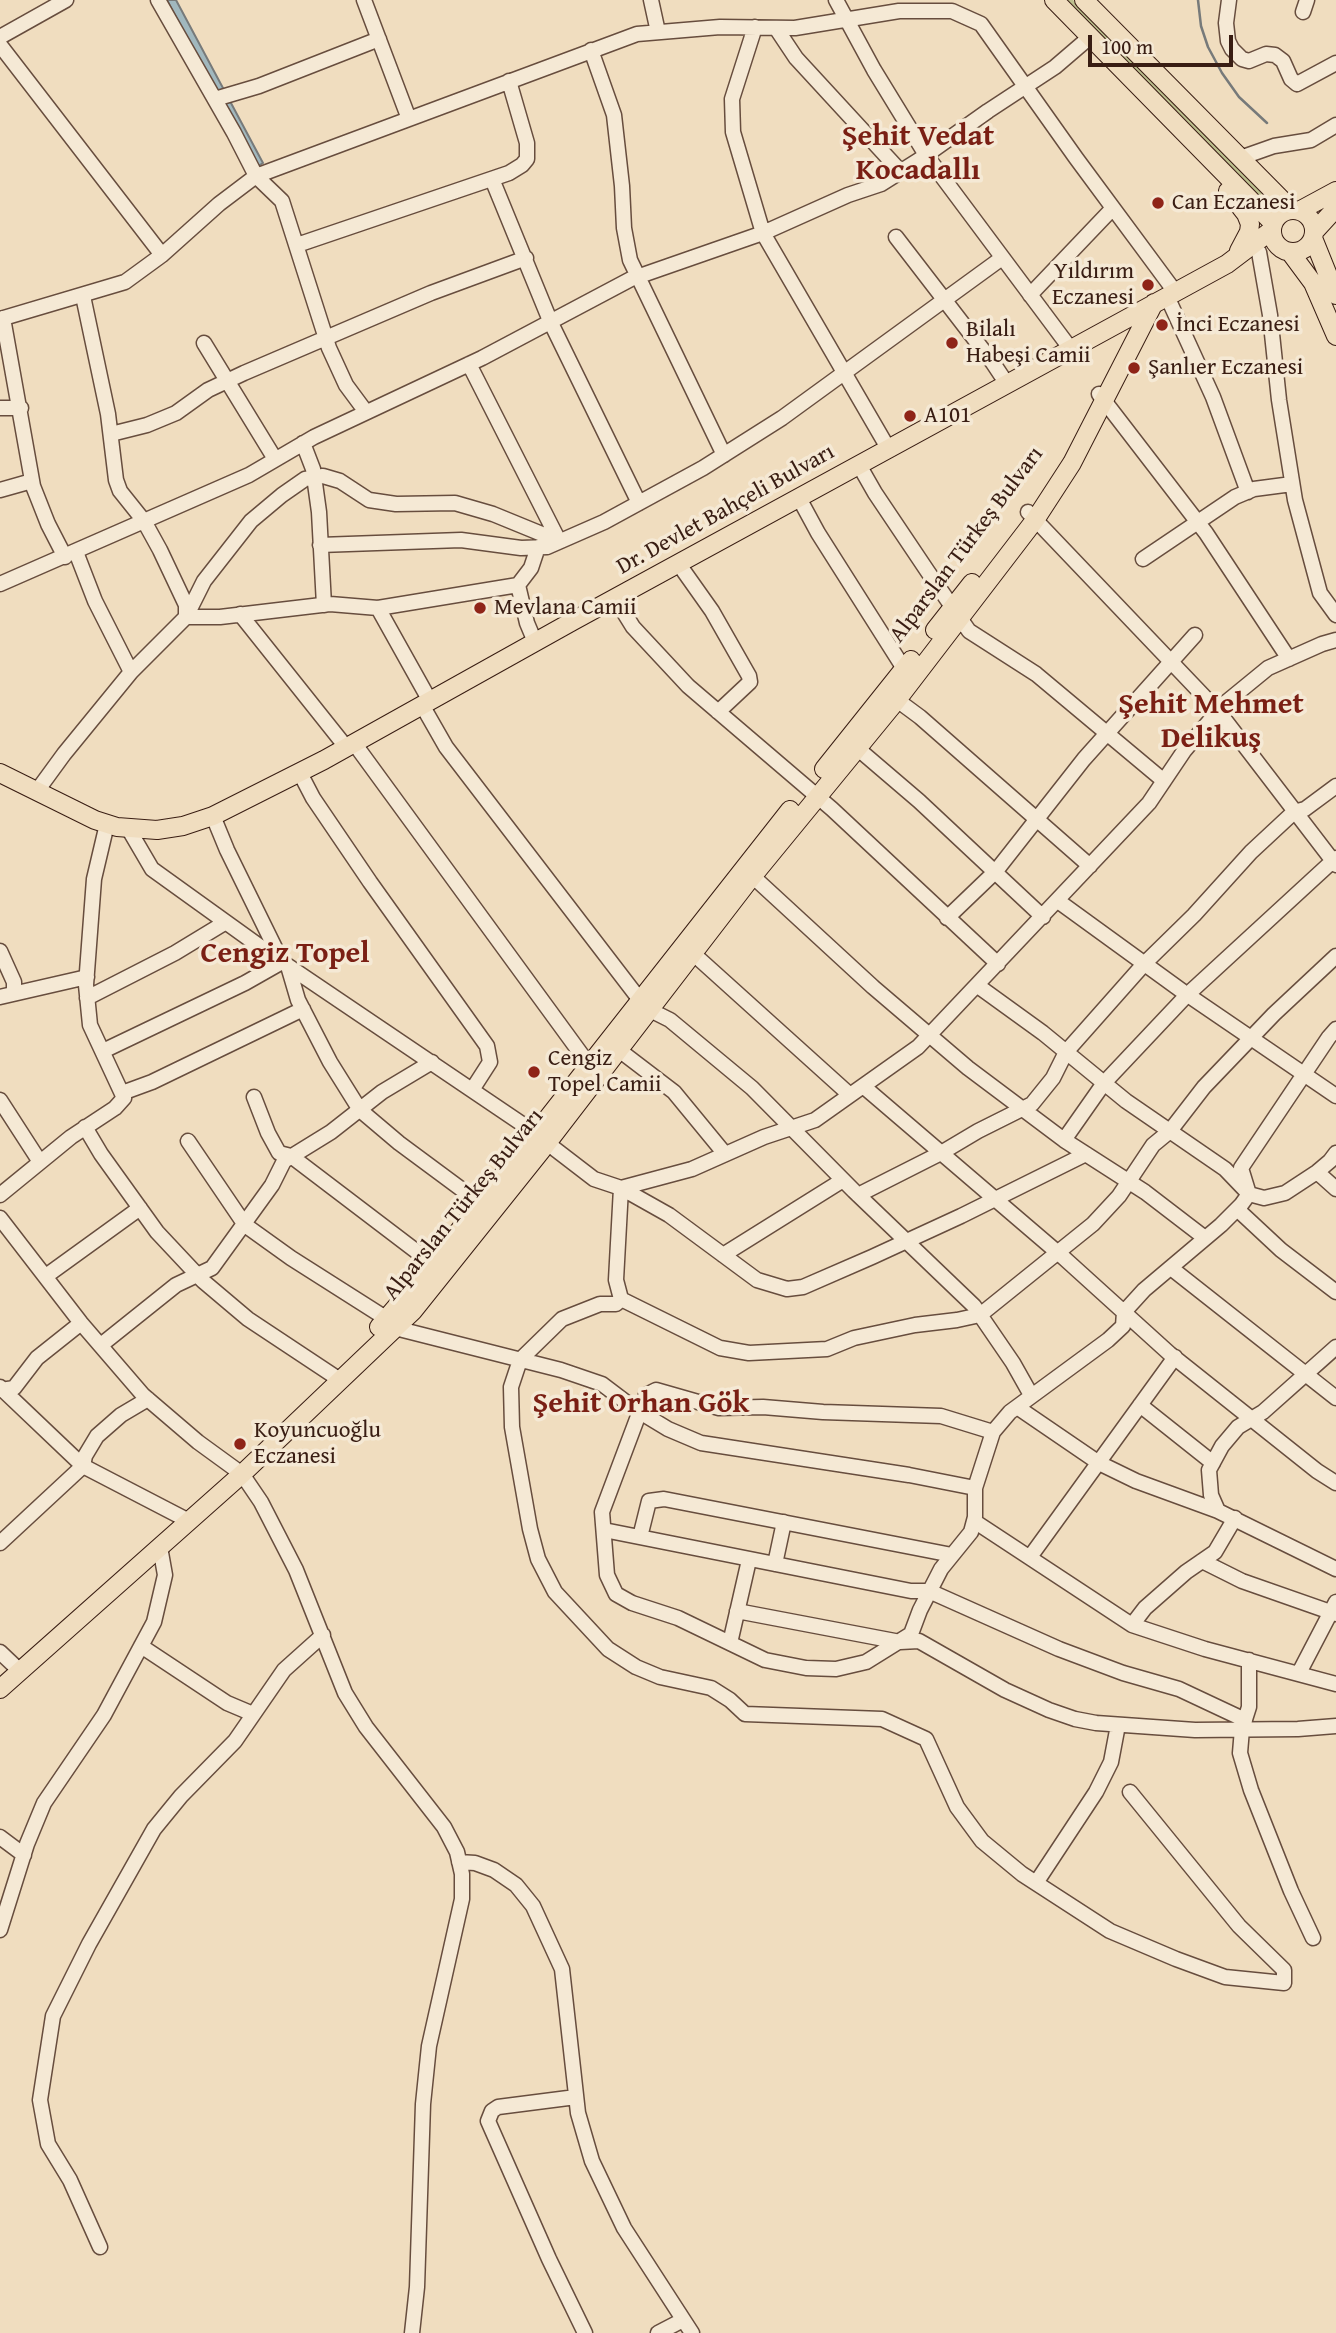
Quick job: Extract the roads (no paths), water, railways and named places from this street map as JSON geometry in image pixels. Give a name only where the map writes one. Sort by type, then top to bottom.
[{"type":"main road","points":[[1054,0],[1273,226]]},
{"type":"main road","points":[[1084,0],[1240,158],[1296,211],[1310,220],[1313,235],[1334,285]]},
{"type":"main road","points":[[1175,125],[1248,219],[1249,232],[1232,258]]},
{"type":"main road","points":[[1336,191],[1296,211],[1279,215],[1273,226],[1275,243],[1287,251],[1313,283],[1336,336]]},
{"type":"main road","points":[[1232,258],[1259,252],[1303,249],[1336,208]]},
{"type":"main road","name":"Dr. Devlet Bahçeli Bulvarı","points":[[0,773],[107,824],[157,830],[213,817],[300,773],[1070,348],[1162,304],[1232,258],[1273,226]]},
{"type":"main road","name":"Alparslan Türkeş Bulvarı","points":[[391,1323],[413,1311],[541,1138],[748,872],[1032,516],[1072,463],[1101,398],[1162,304]]},
{"type":"main road","name":"Alparslan Türkeş Bulvarı","points":[[812,793],[857,748],[897,700],[908,674]]},
{"type":"main road","name":"Alparslan Türkeş Bulvarı","points":[[594,1072],[619,1049],[645,1005]]},
{"type":"main road","name":"Alparslan Türkeş Bulvarı","points":[[0,1689],[8,1665],[184,1518],[391,1323],[480,1203],[541,1138]]},
{"type":"main road","name":"Alparslan Türkeş Bulvarı","points":[[8,1665],[160,1547],[184,1518]]},
{"type":"street","points":[[0,37],[66,0]]},
{"type":"street","points":[[158,0],[256,176],[282,201],[326,338],[346,385],[366,412]]},
{"type":"street","points":[[364,0],[409,119]]},
{"type":"street","points":[[650,0],[658,32]]},
{"type":"street","points":[[836,0],[926,155],[1070,348]]},
{"type":"street","points":[[1096,0],[1133,40],[1137,54]]},
{"type":"street","points":[[1229,0],[1226,23],[1228,41],[1242,59],[1249,61],[1270,54],[1280,57],[1291,79],[1297,84],[1336,63]]},
{"type":"street","points":[[131,672],[70,555],[48,524],[32,481],[21,408],[2,319],[125,282],[162,255],[219,204],[256,176],[592,50],[637,34],[720,27],[795,28],[899,11],[952,11],[981,24],[1170,285]]},
{"type":"street","points":[[755,27],[732,99],[733,132],[763,233],[888,448]]},
{"type":"street","points":[[776,28],[796,58],[901,172]]},
{"type":"street","points":[[0,584],[249,475],[303,443],[469,364],[639,276],[763,233],[848,195],[881,184],[1055,67],[1090,37]]},
{"type":"street","points":[[215,99],[259,86],[379,39]]},
{"type":"street","points":[[0,45],[162,255]]},
{"type":"street","points":[[592,50],[614,115],[624,228],[631,260],[724,455]]},
{"type":"street","points":[[298,245],[509,173],[527,159],[527,143],[509,81]]},
{"type":"street","points":[[1240,158],[1274,146],[1311,140],[1336,125]]},
{"type":"street","points":[[492,179],[551,323],[639,503]]},
{"type":"street","points":[[1030,295],[1113,208]]},
{"type":"street","points":[[895,237],[1007,384]]},
{"type":"street","points":[[1259,252],[1292,484],[1320,593],[1336,615]]},
{"type":"street","points":[[111,434],[147,425],[176,412],[228,380],[431,293],[526,258]]},
{"type":"street","points":[[320,545],[461,540],[521,548],[559,541],[604,522],[639,503],[724,455],[782,418],[1002,258]]},
{"type":"street","points":[[83,296],[111,434],[116,480],[120,491],[144,521],[186,606],[186,617]]},
{"type":"street","points":[[1162,304],[1213,397],[1248,492]]},
{"type":"street","points":[[204,343],[275,459]]},
{"type":"street","points":[[469,364],[559,541]]},
{"type":"street","points":[[1101,398],[1197,522],[1289,659]]},
{"type":"street","points":[[0,408],[21,408]]},
{"type":"street","points":[[303,443],[314,476],[324,605]]},
{"type":"street","points":[[859,465],[875,493],[969,631],[1036,674],[1164,781]]},
{"type":"street","points":[[37,791],[131,672],[186,617],[204,581],[251,520],[282,495],[314,476],[340,481],[369,500],[396,504],[455,503],[493,514],[559,541]]},
{"type":"street","points":[[0,490],[32,481]]},
{"type":"street","points":[[1143,559],[1235,497],[1292,484]]},
{"type":"street","points":[[799,498],[818,533],[908,674]]},
{"type":"street","points":[[1032,516],[1218,711],[1294,812],[1335,861],[1188,995],[1104,1083],[1064,1140]]},
{"type":"street","points":[[518,585],[531,568],[538,547]]},
{"type":"street","points":[[678,564],[712,611],[749,676],[750,682],[719,712]]},
{"type":"street","points":[[186,617],[220,617],[324,605],[377,608],[518,585]]},
{"type":"street","points":[[518,585],[527,623],[535,642]]},
{"type":"street","points":[[615,598],[633,627],[688,686],[812,793],[998,964]]},
{"type":"street","points":[[377,608],[446,747],[645,1005],[670,1020],[742,1079],[974,1306],[1013,1363],[1031,1395]]},
{"type":"street","points":[[240,614],[350,745],[594,1072]]},
{"type":"street","points":[[947,918],[996,871],[1084,759],[1195,635]]},
{"type":"street","points":[[621,1188],[692,1169],[764,1137],[815,1120],[918,1047],[1149,803],[1184,751],[1218,711],[1268,668],[1336,640]]},
{"type":"street","points":[[897,700],[920,717],[1090,866]]},
{"type":"street","points":[[857,748],[996,871],[1043,917]]},
{"type":"street","points":[[300,773],[313,798],[378,894],[487,1046],[489,1062],[472,1090]]},
{"type":"street","points":[[858,1195],[1032,1104],[1053,1078],[1066,1052],[1144,964],[1194,915],[1251,852],[1294,812],[1305,809],[1336,786]]},
{"type":"street","points":[[213,817],[285,964],[303,1009],[330,1062],[360,1110],[399,1143],[480,1203]]},
{"type":"street","points":[[0,1195],[85,1127],[115,1108],[124,1098],[90,1025],[88,998],[94,879],[107,824]]},
{"type":"street","points":[[128,828],[152,869],[285,964],[541,1138],[594,1179],[621,1188],[669,1215],[757,1280],[787,1289],[803,1287],[1086,1154]]},
{"type":"street","points":[[748,872],[929,1036],[1064,1140],[1129,1181],[1205,1238]]},
{"type":"street","points":[[1058,901],[1188,995],[1336,1096]]},
{"type":"street","points":[[88,998],[175,953],[226,922]]},
{"type":"street","points":[[689,949],[850,1095]]},
{"type":"street","points":[[0,951],[14,982],[7,995]]},
{"type":"street","points":[[621,1299],[720,1348],[748,1353],[827,1349],[864,1336],[980,1315],[1093,1224],[1129,1181],[1153,1145],[1170,1131],[1204,1087],[1274,1014],[1336,956]]},
{"type":"street","points":[[103,1051],[285,964]]},
{"type":"street","points":[[7,995],[87,977]]},
{"type":"street","points":[[978,986],[1104,1083],[1225,1169],[1249,1194],[1264,1199],[1284,1193],[1317,1172],[1336,1153]]},
{"type":"street","points":[[122,1093],[152,1082],[303,1009]]},
{"type":"street","points":[[1249,1194],[1241,1168],[1336,1029]]},
{"type":"street","points":[[619,1049],[674,1091],[725,1154]]},
{"type":"street","points":[[101,1345],[176,1285],[212,1268],[272,1185],[284,1161],[331,1132],[382,1092],[432,1062]]},
{"type":"street","points":[[863,1086],[1175,1357],[1317,1471],[1336,1483]]},
{"type":"street","points":[[254,1097],[279,1153],[291,1156],[433,1264]]},
{"type":"street","points":[[0,1100],[40,1162]]},
{"type":"street","points":[[85,1127],[157,1232],[196,1275],[248,1319],[336,1377]]},
{"type":"street","points":[[188,1141],[245,1225],[391,1323],[562,1370],[603,1384],[639,1412],[668,1429],[701,1443],[909,1475],[975,1489]]},
{"type":"street","points":[[1317,1172],[1336,1189]]},
{"type":"street","points":[[723,1255],[843,1180]]},
{"type":"street","points":[[621,1188],[617,1280],[621,1299]]},
{"type":"street","points":[[993,1432],[941,1416],[763,1407],[719,1408],[656,1390],[646,1395],[602,1512],[607,1575],[616,1594],[632,1603],[678,1618],[765,1660],[806,1668],[836,1669],[866,1662],[900,1642],[911,1634],[941,1569],[971,1532],[975,1489],[993,1432],[1031,1395],[1108,1340],[1123,1326],[1124,1312],[1144,1290],[1237,1209],[1249,1194]]},
{"type":"street","points":[[46,1276],[140,1208]]},
{"type":"street","points":[[1237,1209],[1281,1250],[1336,1292]]},
{"type":"street","points":[[0,1218],[81,1323],[148,1399],[198,1442],[237,1470],[261,1502],[296,1570],[345,1693],[366,1727],[444,1827],[459,1862],[462,1899],[429,2046],[423,2104],[417,2287],[412,2333]]},
{"type":"street","points":[[1171,1268],[1336,1398]]},
{"type":"street","points":[[621,1299],[616,1304],[600,1304],[562,1320],[520,1360],[512,1387],[512,1427],[538,1559],[555,1592],[581,1622],[608,1648],[636,1667],[660,1677],[711,1688],[730,1699],[745,1714],[882,1719],[926,1739],[957,1807],[982,1841],[1036,1884],[1110,1931],[1176,1959],[1225,1977],[1284,1983],[1284,1970],[1239,1926],[1130,1792]]},
{"type":"street","points":[[1,1388],[14,1388],[37,1358],[81,1323]]},
{"type":"street","points":[[1218,1511],[1211,1495],[1209,1469],[1222,1446],[1238,1427],[1306,1375],[1336,1347]]},
{"type":"street","points":[[1030,1557],[1175,1357]]},
{"type":"street","points":[[1,1388],[83,1466],[184,1518]]},
{"type":"street","points":[[3,1534],[83,1466],[85,1455],[97,1436],[121,1415],[148,1399]]},
{"type":"street","points":[[1140,1405],[1213,1463]]},
{"type":"street","points":[[1017,1407],[1099,1463],[1136,1481],[1235,1518],[1336,1569]]},
{"type":"street","points":[[640,1537],[649,1501],[664,1499],[953,1555]]},
{"type":"street","points":[[1132,1625],[1145,1608],[1186,1572],[1215,1552],[1235,1518]]},
{"type":"street","points":[[974,1521],[1132,1625],[1205,1649],[1336,1684]]},
{"type":"street","points":[[775,1564],[785,1522]]},
{"type":"street","points":[[604,1530],[911,1591],[929,1591],[1059,1649],[1123,1673],[1179,1689],[1243,1725]]},
{"type":"street","points":[[0,1930],[23,1855],[44,1802],[104,1715],[154,1622],[164,1575],[160,1547]]},
{"type":"street","points":[[730,1643],[749,1560]]},
{"type":"street","points":[[1202,1561],[1242,1581],[1334,1609],[1299,1673]]},
{"type":"street","points":[[737,1611],[900,1642],[919,1641],[1005,1690],[1074,1719],[1195,1730],[1243,1725],[1336,1727]]},
{"type":"street","points":[[100,2247],[70,2180],[48,2144],[40,2100],[54,2016],[89,1944],[154,1829],[181,1796],[235,1741],[284,1670],[323,1635]]},
{"type":"street","points":[[141,1646],[227,1703],[253,1714]]},
{"type":"street","points":[[1250,1660],[1249,1707],[1243,1725],[1240,1753],[1251,1790],[1313,1938]]},
{"type":"street","points":[[1036,1884],[1096,1792],[1111,1762],[1118,1725]]},
{"type":"street","points":[[0,1837],[23,1855]]},
{"type":"street","points":[[459,1862],[475,1863],[494,1870],[516,1885],[533,1906],[562,1969],[576,2098],[586,2145],[613,2207],[636,2249],[692,2333]]},
{"type":"street","points":[[576,2098],[498,2107],[490,2114],[488,2121],[585,2333]]},
{"type":"street","points":[[658,2333],[683,2320]]},
{"type":"water","points":[[167,0],[176,0],[263,163],[255,168]]},
{"type":"waterway","points":[[1198,0],[1201,26],[1208,47],[1222,73],[1239,97],[1267,123]]},
{"type":"place","name":"Can Eczanesi","points":[[1158,203]]},
{"type":"place","name":"Yıldırım Eczanesi","points":[[1148,285]]},
{"type":"place","name":"İnci Eczanesi","points":[[1162,325]]},
{"type":"place","name":"Bilalı Habeşi Camii","points":[[952,343]]},
{"type":"place","name":"Şanlıer Eczanesi","points":[[1134,368]]},
{"type":"place","name":"A101","points":[[910,416]]},
{"type":"place","name":"Mevlana Camii","points":[[480,608]]},
{"type":"place","name":"Cengiz Topel Camii","points":[[534,1072]]},
{"type":"place","name":"Koyuncuoğlu Eczanesi","points":[[240,1444]]},
{"type":"district","name":"Şehit Vedat Kocadallı","points":[[918,154]]},
{"type":"district","name":"Şehit Mehmet Delikuş","points":[[1211,722]]},
{"type":"district","name":"Cengiz Topel","points":[[285,954]]},
{"type":"district","name":"Şehit Orhan Gök","points":[[641,1404]]}]
